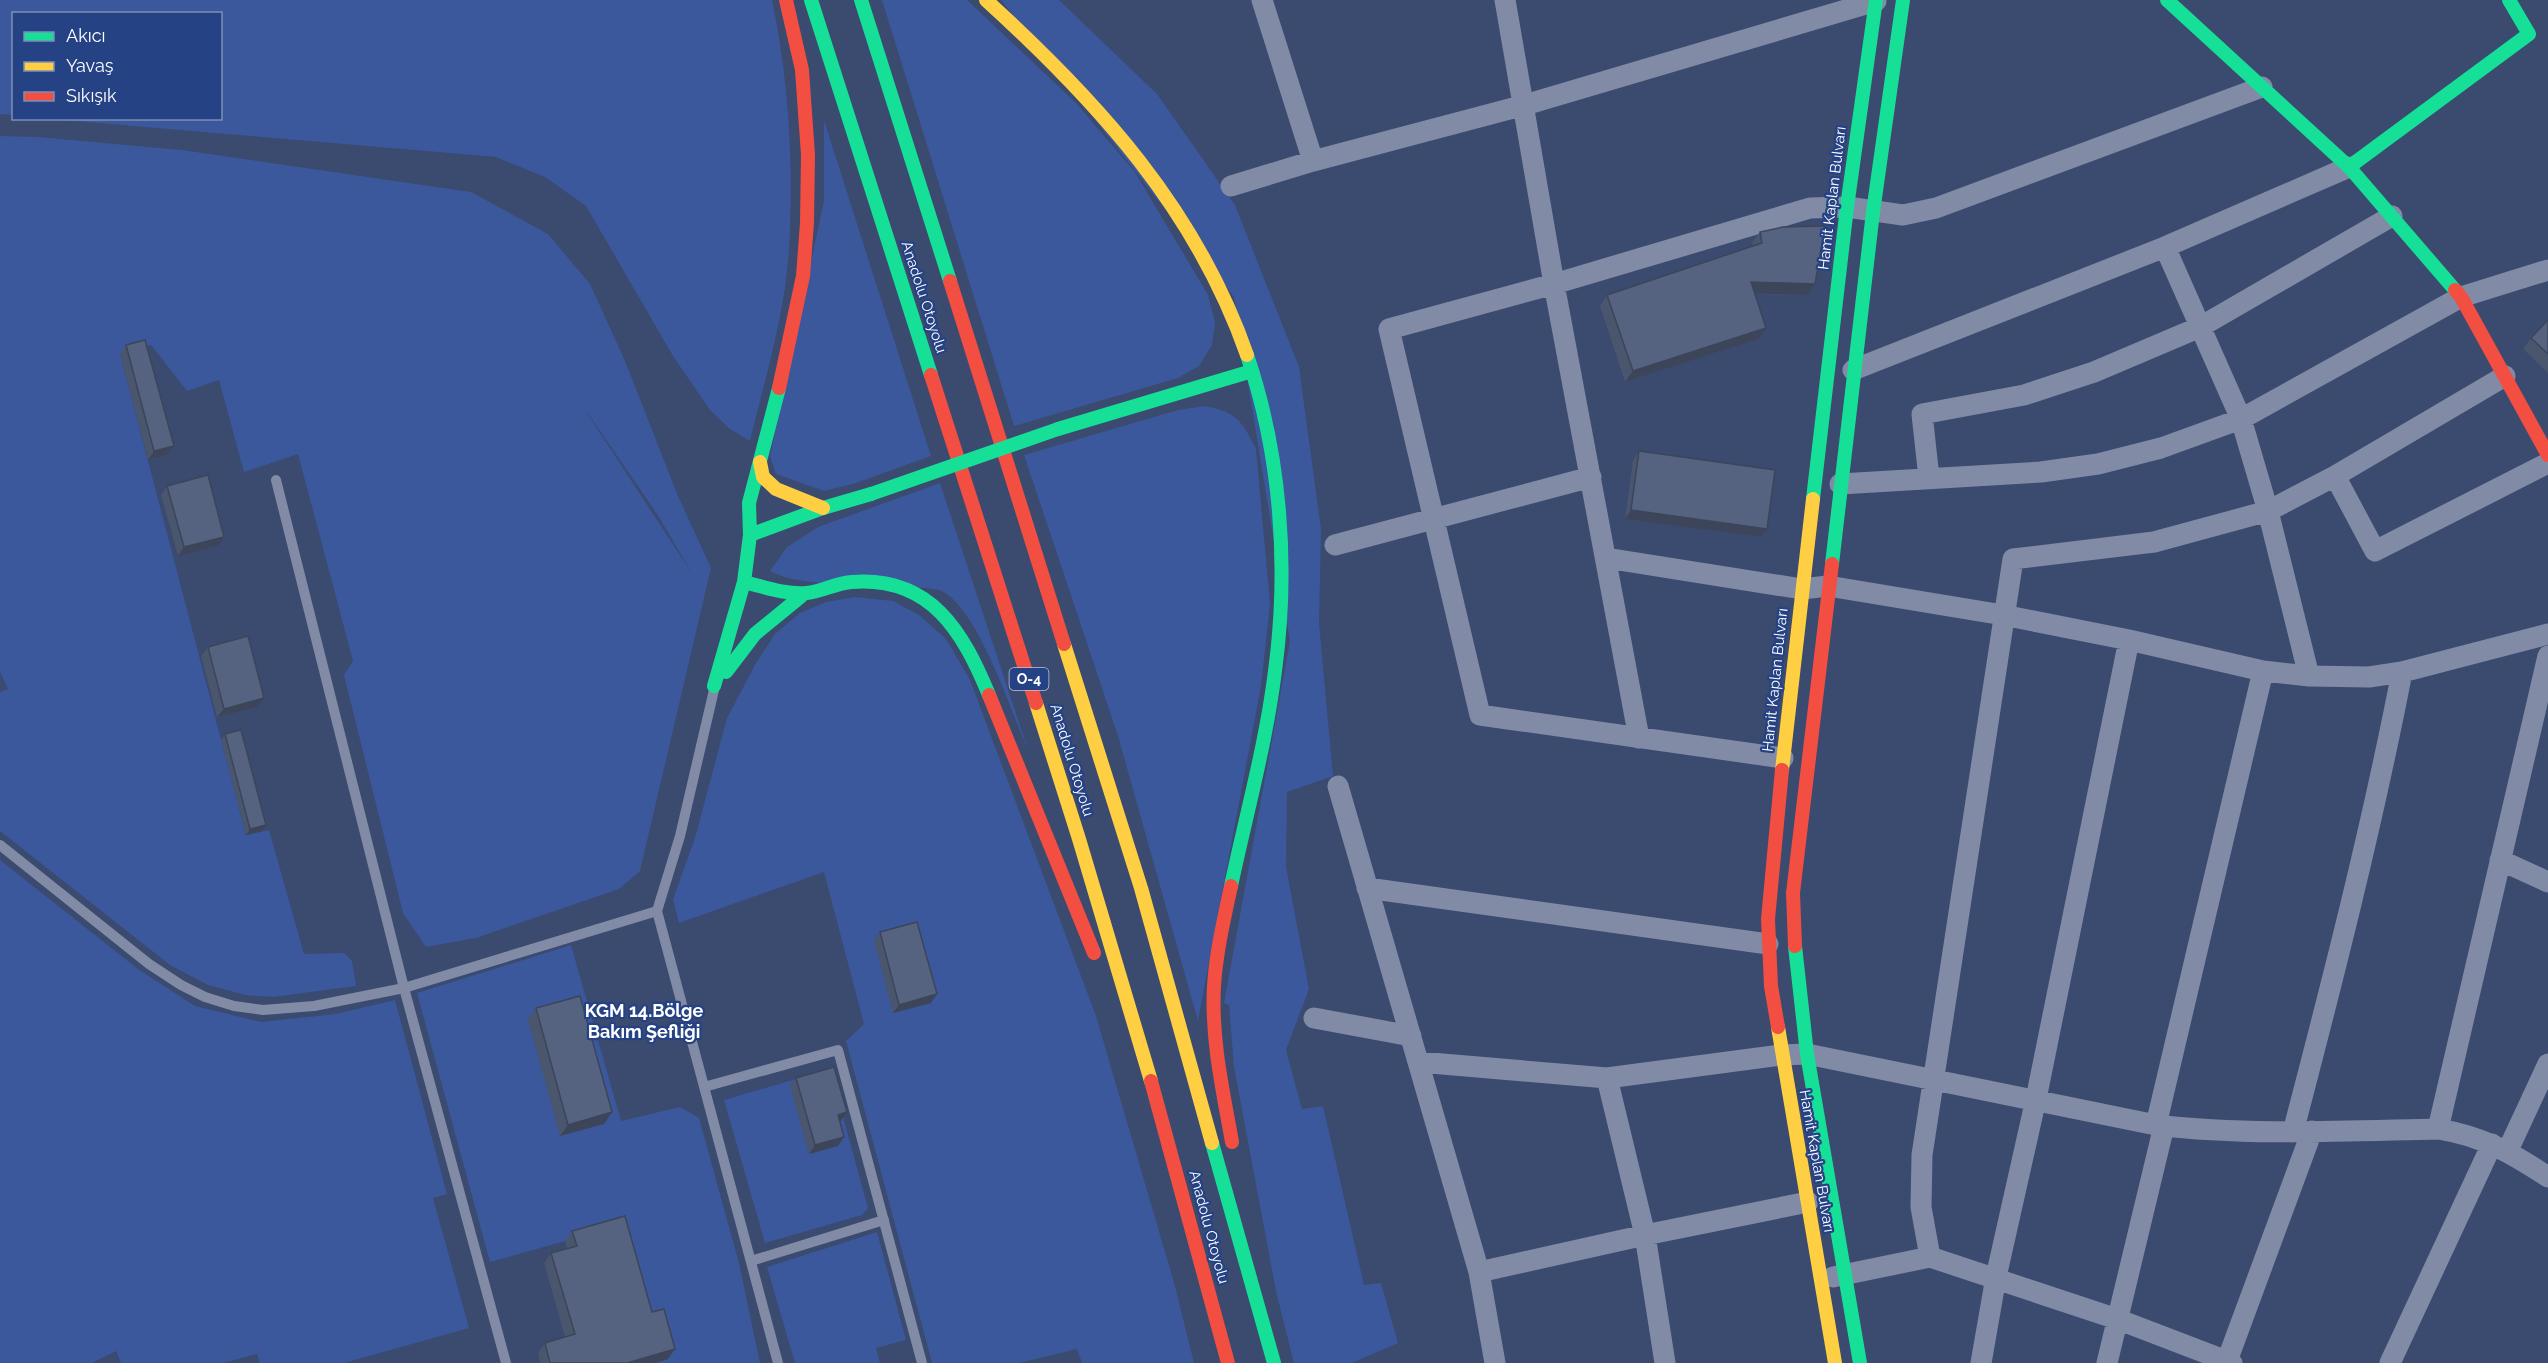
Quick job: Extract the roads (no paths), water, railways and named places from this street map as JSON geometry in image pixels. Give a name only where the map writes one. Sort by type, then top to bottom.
[{"type":"main road","points":[[714,686],[744,582],[750,535],[749,503],[794,328],[803,276],[807,223],[808,155],[802,70],[786,0]]},
{"type":"main road","name":"Anadolu Otoyolu","points":[[811,0],[1076,827],[1170,1144],[1228,1363]]},
{"type":"main road","name":"Anadolu Otoyolu","points":[[861,0],[1141,888],[1274,1363]]},
{"type":"main road","points":[[986,0],[1095,104],[1136,154],[1177,212],[1199,249],[1252,371],[1267,432],[1281,546],[1280,647],[1219,944],[1214,986],[1215,1030],[1233,1152]]},
{"type":"main road","name":"Hamit Kaplan Bulvarı","points":[[1860,1363],[1807,1054],[1793,931],[1793,892],[1853,369],[1903,0]]},
{"type":"main road","points":[[2167,0],[2349,167],[2462,297],[2548,455]]},
{"type":"main road","points":[[2349,167],[2538,32],[2509,0]]},
{"type":"main road","name":"Hamit Kaplan Bulvarı","points":[[1835,1363],[1781,1055],[1771,986],[1768,944],[1771,883],[1802,589],[1846,207],[1876,1]]},
{"type":"main road","points":[[750,535],[1058,429],[1252,371]]},
{"type":"main road","points":[[759,462],[763,477],[776,489],[823,508]]},
{"type":"main road","points":[[744,582],[769,589],[805,593],[843,583],[872,582],[894,586],[918,595],[940,610],[957,630],[975,660],[1100,968]]},
{"type":"main road","points":[[714,686],[755,634],[805,593]]},
{"type":"main road","points":[[1113,1001],[1170,1144]]},
{"type":"main road","points":[[1239,1186],[1258,1301]]},
{"type":"street","points":[[1262,0],[1313,161]]},
{"type":"street","points":[[1505,0],[1525,105],[1554,284],[1640,738]]},
{"type":"street","points":[[1231,186],[1313,161],[1525,105],[1876,1]]},
{"type":"street","points":[[1783,758],[1480,715],[1389,329],[1554,284],[1810,208],[1846,207],[1903,215],[1956,202],[2262,87]]},
{"type":"street","points":[[1853,369],[2165,247],[2349,167]]},
{"type":"street","points":[[1929,478],[1922,414],[2003,399],[2060,385],[2200,327],[2392,216]]},
{"type":"street","points":[[2165,247],[2241,418],[2268,511],[2309,676]]},
{"type":"street","points":[[1840,484],[2041,472],[2098,464],[2161,448],[2241,418],[2462,297],[2548,270]]},
{"type":"street","points":[[1930,1257],[1921,1207],[1922,1155],[2013,559],[2154,542],[2268,511],[2335,476],[2505,376]]},
{"type":"street","points":[[2335,476],[2375,551],[2548,463]]},
{"type":"street","points":[[1335,545],[1591,477]]},
{"type":"street","points":[[1606,558],[1802,589],[1828,586],[2003,615],[2129,640],[2263,671],[2309,676],[2369,677],[2402,672],[2548,634]]},
{"type":"street","points":[[1981,1363],[1995,1277],[2036,1099],[2129,640]]},
{"type":"street","points":[[2438,1129],[2548,656]]},
{"type":"street","points":[[2107,1363],[2263,671]]},
{"type":"street","points":[[1822,1280],[1930,1257],[2117,1319],[2230,1362],[2303,1132],[2352,902],[2384,767],[2402,672]]},
{"type":"street","points":[[1338,786],[1479,1272],[1495,1363]]},
{"type":"street","points":[[2500,860],[2548,882]]},
{"type":"street","points":[[1367,888],[1768,944]]},
{"type":"street","points":[[1314,1018],[1411,1036]]},
{"type":"street","points":[[1419,1062],[1607,1078],[1781,1055],[1807,1054],[2190,1130],[2303,1132],[2438,1129],[2455,1131],[2500,1147],[2548,1177]]},
{"type":"street","points":[[2390,1363],[2500,1147],[2548,1064]]},
{"type":"street","points":[[1607,1078],[1645,1235],[1665,1363]]},
{"type":"street","points":[[1479,1272],[1808,1202]]},
{"type":"lane","points":[[276,480],[404,988],[506,1363]]},
{"type":"lane","points":[[714,686],[680,836],[657,911],[778,1363]]},
{"type":"lane","points":[[0,845],[149,964],[205,997],[234,1006],[262,1010],[288,1009],[404,988],[657,911]]},
{"type":"lane","points":[[704,1087],[838,1050],[922,1363]]},
{"type":"lane","points":[[751,1261],[884,1220]]},
{"type":"district","name":"KGM 14.Bölge Bakım Şefliği","points":[[644,1020]]}]
